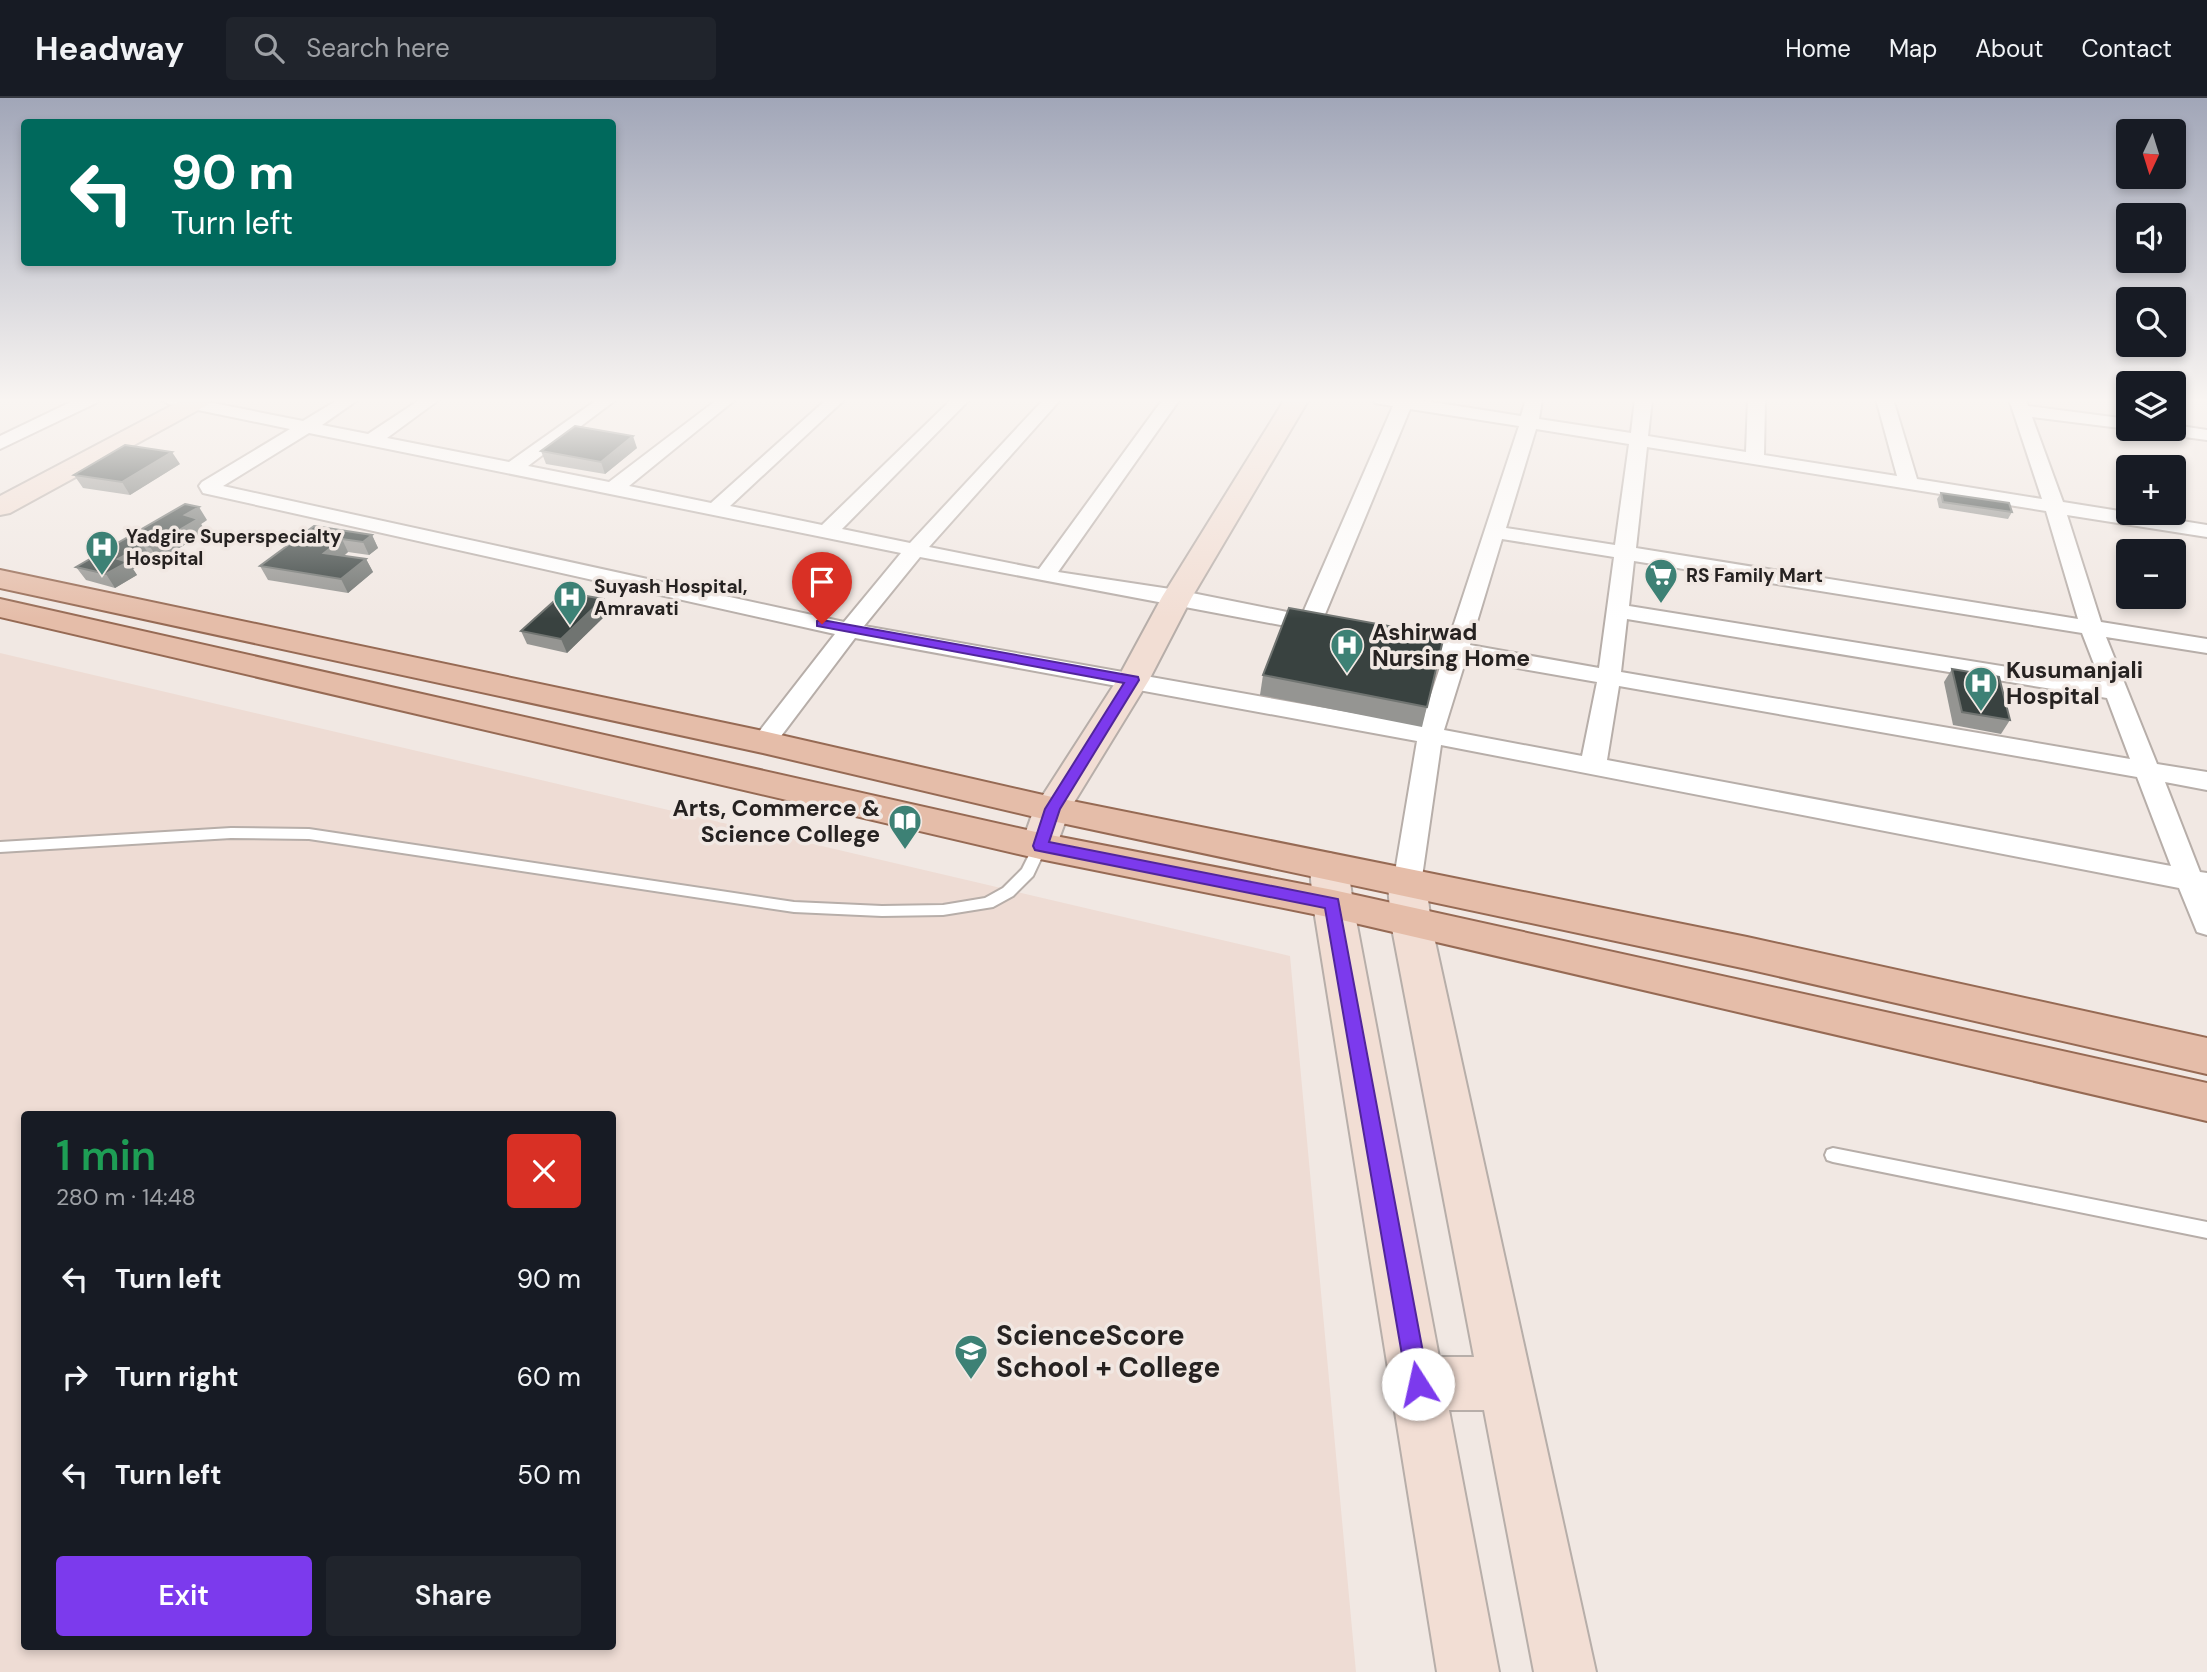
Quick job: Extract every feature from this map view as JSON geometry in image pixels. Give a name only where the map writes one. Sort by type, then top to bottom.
[{"type":"main road","points":[[0,579],[763,742],[1052,809],[1331,885],[2207,1102]]},
{"type":"main road","points":[[0,608],[1041,846],[1331,885]]},
{"type":"main road","points":[[1409,904],[1747,953],[2207,1056]]},
{"type":"street","points":[[0,507],[60,472]]},
{"type":"street","points":[[232,472],[209,486],[209,489],[849,630],[1430,735],[2198,881]]},
{"type":"street","points":[[529,472],[1044,576],[1177,597],[1350,631]]},
{"type":"street","points":[[613,489],[634,472]]},
{"type":"street","points":[[714,510],[756,472]]},
{"type":"street","points":[[827,532],[887,472]]},
{"type":"street","points":[[763,742],[915,550],[986,472]]},
{"type":"street","points":[[1044,576],[1119,472]]},
{"type":"street","points":[[1041,846],[1052,809],[1133,680],[1177,597],[1252,472]]},
{"type":"street","points":[[1310,623],[1373,472]]},
{"type":"street","points":[[1513,472],[1430,735],[1409,904],[1565,1672]]},
{"type":"street","points":[[1593,766],[1609,678],[1635,472]]},
{"type":"street","points":[[1844,472],[2207,531]]},
{"type":"street","points":[[1906,472],[1909,483]]},
{"type":"street","points":[[2043,472],[2092,629],[2198,881],[2207,924]]},
{"type":"street","points":[[1494,532],[2207,646]]},
{"type":"street","points":[[1618,611],[2117,692]]},
{"type":"street","points":[[1390,638],[2207,781]]},
{"type":"street","points":[[1331,885],[1468,1672]]},
{"type":"street","points":[[1418,1384],[1506,1383]]},
{"type":"lane","points":[[0,846],[231,833],[309,834],[794,907],[882,911],[943,910],[988,902],[1007,892],[1028,872],[1041,846]]},
{"type":"lane","points":[[1833,1156],[2207,1230]]},
{"type":"shaded area","name":"ScienceScore School + College","points":[[0,653],[1290,956],[1356,1672],[0,1672]]},
{"type":"building","points":[[78,472],[138,472],[122,482],[74,475]]},
{"type":"building","points":[[1941,493],[2009,503],[2012,512],[1943,502]]},
{"type":"building","points":[[185,504],[199,507],[185,515],[198,519],[150,547],[143,545],[118,559],[128,562],[106,574],[76,567]]},
{"type":"building","points":[[314,526],[372,535],[363,542],[342,539],[324,553],[366,559],[341,579],[260,566]]},
{"type":"building","points":[[564,592],[603,599],[561,639],[521,631]]},
{"type":"building","points":[[1289,608],[1444,636],[1427,707],[1263,675]]},
{"type":"building","points":[[1952,669],[1999,677],[2010,720],[1962,712]]},
{"type":"place","name":"Yadgire Superspecialty Hospital","points":[[102,577]]},
{"type":"place","name":"RS Family Mart","points":[[1661,605]]},
{"type":"place","name":"Suyash Hospital, Amravati","points":[[570,627]]},
{"type":"place","name":"Ashirwad Nursing Home","points":[[1347,675]]},
{"type":"place","name":"Kusumanjali Hospital","points":[[1981,713]]},
{"type":"place","name":"Arts, Commerce & Science College","points":[[905,851]]},
{"type":"place","name":"ScienceScore School + College","points":[[971,1381]]},
{"type":"route","points":[[822,624],[1133,680],[1052,809],[1041,846],[1333,904],[1418,1384]]}]
